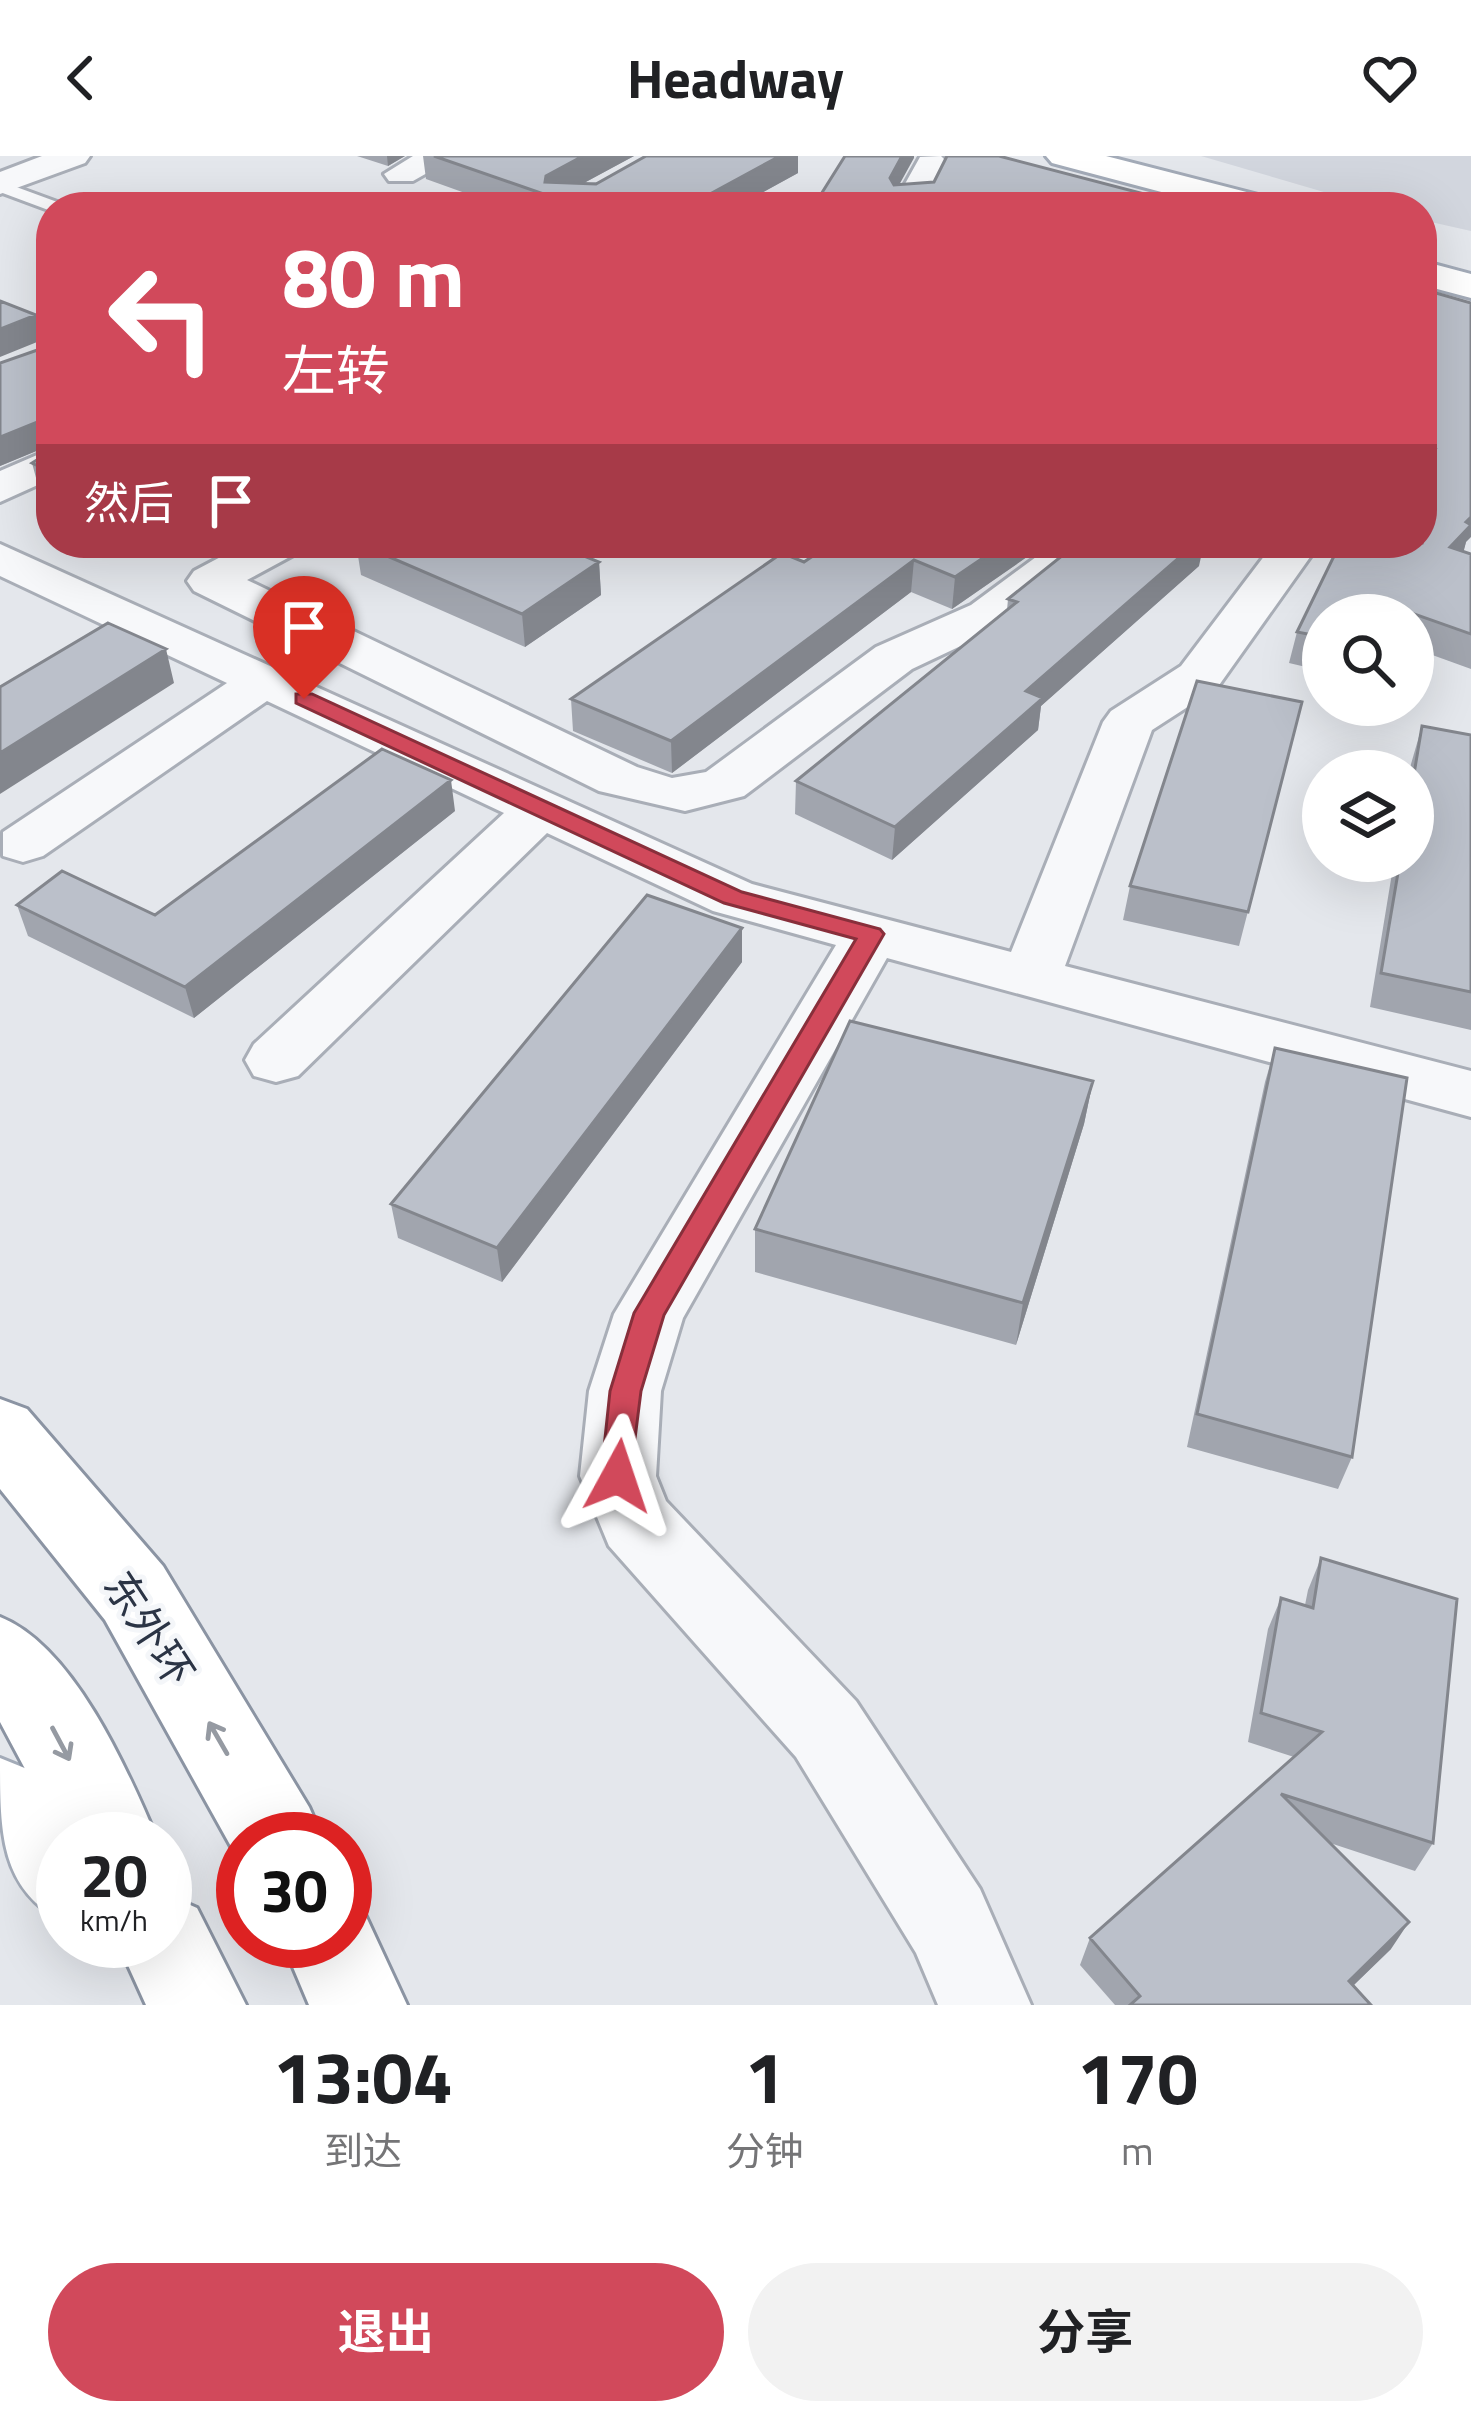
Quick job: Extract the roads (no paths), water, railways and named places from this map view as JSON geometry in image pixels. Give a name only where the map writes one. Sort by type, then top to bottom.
[{"type":"main road","points":[[1064,156],[1203,192]]},
{"type":"main road","points":[[1029,167],[1121,192]]},
{"type":"main road","name":"东外环","points":[[0,1432],[134,1593],[262,1812]]},
{"type":"main road","points":[[0,1657],[41,1706],[97,1812]]},
{"type":"main road","points":[[0,1802],[36,1844]]},
{"type":"main road","points":[[142,1968],[174,2005]]},
{"type":"main road","points":[[178,1968],[198,2005]]},
{"type":"main road","points":[[341,1968],[358,2005]]},
{"type":"street","points":[[0,185],[73,156]]},
{"type":"street","points":[[401,174],[440,156]]},
{"type":"street","points":[[921,192],[932,164]]},
{"type":"street","points":[[0,488],[36,470]]},
{"type":"street","points":[[253,558],[211,581],[618,779],[675,796],[701,796],[725,784],[894,658],[988,615],[1064,558]]},
{"type":"street","points":[[1030,977],[1129,722],[1199,677],[1287,558]]},
{"type":"street","points":[[15,581],[265,680],[733,898],[1471,1094]]},
{"type":"street","points":[[23,844],[265,680]]},
{"type":"street","points":[[276,1060],[541,808]]},
{"type":"street","points":[[872,934],[649,1313],[626,1391],[618,1476],[636,1522],[826,1729],[948,1922],[986,2005]]},
{"type":"lane","points":[[0,185],[36,200]]}]
